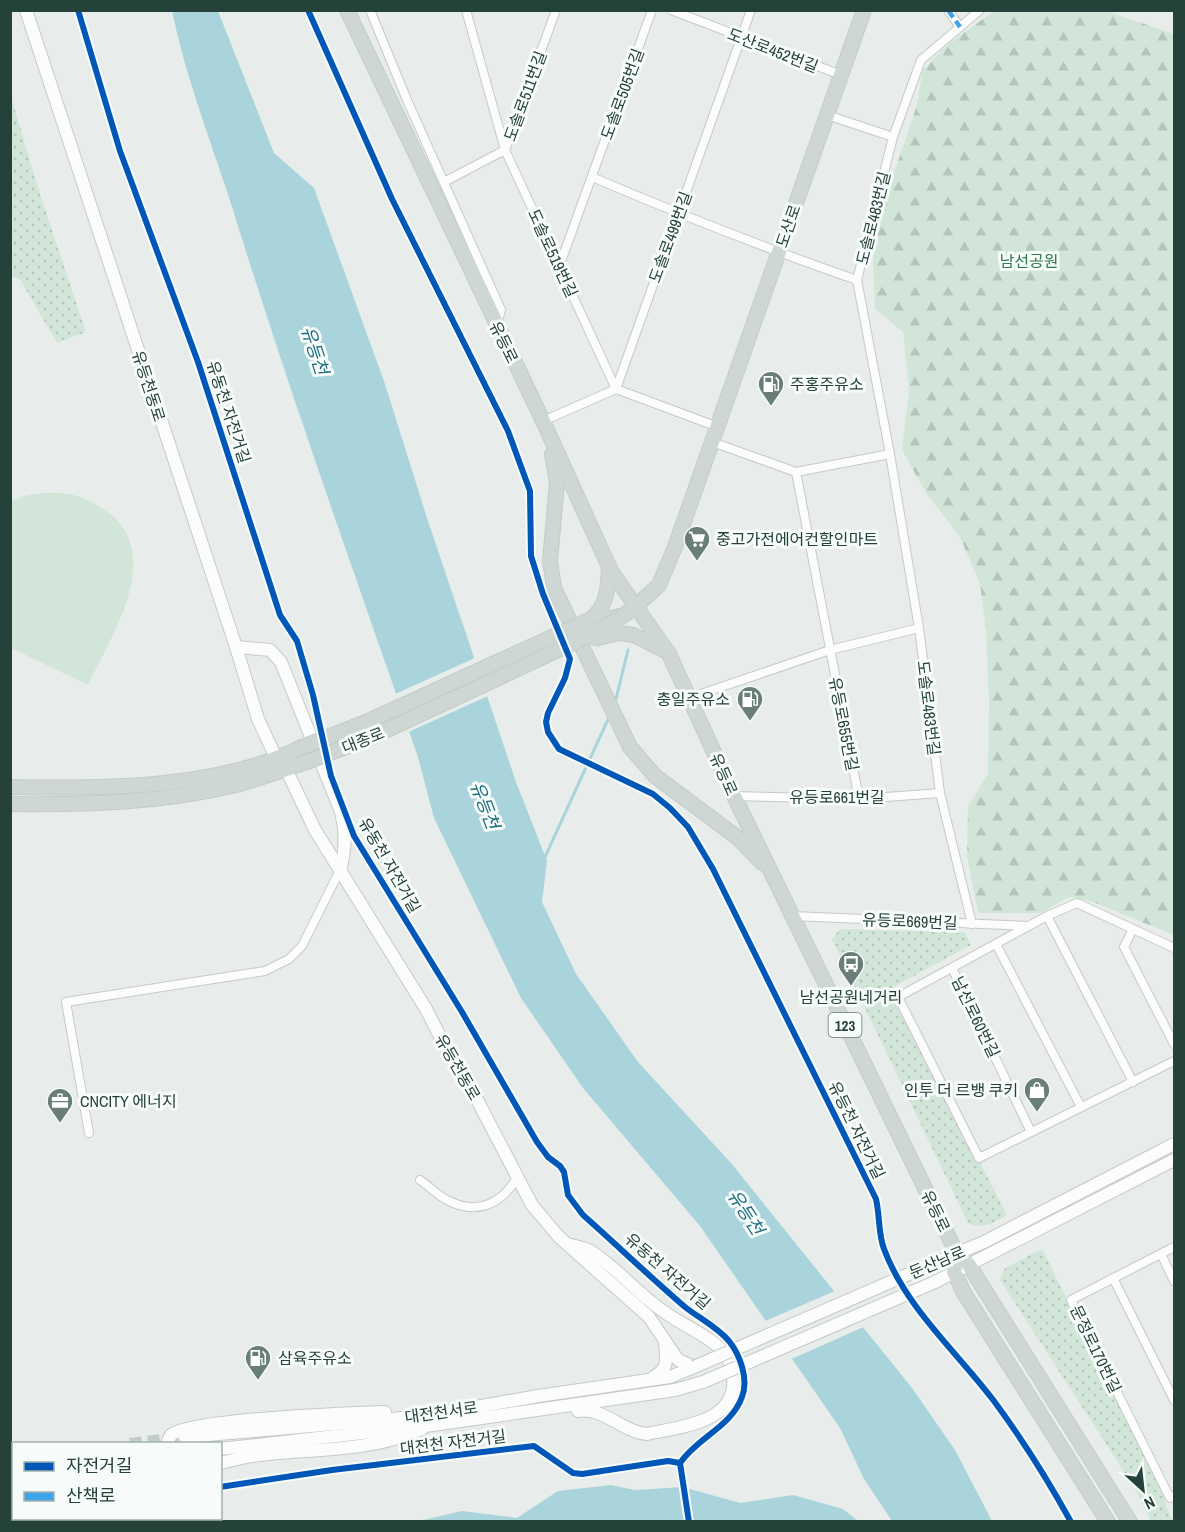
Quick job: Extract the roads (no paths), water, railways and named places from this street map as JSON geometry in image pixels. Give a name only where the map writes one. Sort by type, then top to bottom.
[{"type":"main road","name":"유등천동로","points":[[26,10],[237,647],[258,719],[315,830],[426,1009],[532,1205],[567,1244],[649,1317],[678,1360],[694,1367]]},
{"type":"main road","name":"유등로","points":[[347,10],[496,326],[543,420],[609,566],[669,654],[734,796],[957,1254],[969,1265],[1130,1521]]},
{"type":"main road","name":"도산로","points":[[636,606],[659,585],[675,548],[864,10]]},
{"type":"main road","points":[[548,434],[557,483],[550,561],[554,588],[630,747],[655,776],[738,838],[771,872]]},
{"type":"main road","points":[[591,619],[600,611],[608,587],[609,566]]},
{"type":"main road","name":"대종로","points":[[10,787],[81,789],[175,781],[230,771],[307,762],[372,737],[599,631],[636,606]]},
{"type":"main road","name":"대종로","points":[[10,804],[83,805],[160,799],[233,786],[281,764],[302,747],[366,722],[591,619],[607,619],[624,615]]},
{"type":"main road","points":[[549,654],[619,633],[634,635],[669,654]]},
{"type":"main road","points":[[237,647],[270,650],[281,662],[341,812],[345,830],[345,852],[340,870]]},
{"type":"main road","name":"둔산남로","points":[[694,1367],[984,1242],[1174,1144]]},
{"type":"main road","name":"둔산남로","points":[[515,1413],[675,1390],[703,1382],[935,1282],[1174,1160]]},
{"type":"main road","points":[[222,1449],[429,1420],[515,1413],[541,1416],[590,1409],[638,1433],[647,1434],[705,1420],[718,1413],[728,1402],[734,1385],[731,1365],[725,1354],[698,1331],[663,1311],[591,1251],[567,1244]]},
{"type":"main road","points":[[957,1254],[954,1272],[964,1293],[1108,1521]]},
{"type":"main road","points":[[647,1380],[662,1372],[666,1366],[664,1338]]},
{"type":"main road","name":"대전천서로","points":[[185,1437],[429,1420],[670,1377],[694,1367]]},
{"type":"main road","points":[[168,1442],[172,1435],[184,1430],[224,1423],[344,1413],[400,1412],[429,1420]]},
{"type":"main road","points":[[222,1463],[252,1456],[341,1448],[404,1437],[429,1420]]},
{"type":"street","points":[[370,10],[501,310],[496,326]]},
{"type":"street","name":"도솔로519번길","points":[[466,10],[506,150],[616,389]]},
{"type":"street","name":"도솔로511번길","points":[[444,182],[506,150],[556,10]]},
{"type":"street","name":"도솔로505번길","points":[[559,267],[652,10]]},
{"type":"street","name":"도산로452번길","points":[[671,10],[841,75]]},
{"type":"street","name":"도솔로499번길","points":[[616,389],[751,10]]},
{"type":"street","points":[[948,10],[960,27]]},
{"type":"street","name":"도솔로483번길","points":[[972,924],[940,793],[919,628],[890,454],[857,280],[893,137],[921,60],[980,10]]},
{"type":"street","points":[[827,115],[893,137]]},
{"type":"street","points":[[592,177],[678,214],[857,280]]},
{"type":"street","points":[[543,420],[616,389],[717,427]]},
{"type":"street","points":[[712,442],[796,472],[890,454]]},
{"type":"street","points":[[796,472],[830,650]]},
{"type":"street","points":[[689,698],[830,650],[919,628]]},
{"type":"street","name":"유등로655번길","points":[[830,650],[859,799]]},
{"type":"street","name":"유등로661번길","points":[[734,796],[859,799],[940,793]]},
{"type":"street","points":[[89,1133],[66,1002],[265,971],[289,959],[302,946],[340,870]]},
{"type":"street","points":[[1174,948],[1077,903],[1047,916],[898,997],[979,1158],[1174,1061]]},
{"type":"street","name":"유등로669번길","points":[[792,916],[1029,926]]},
{"type":"street","points":[[1047,916],[1133,1082]]},
{"type":"street","points":[[1133,928],[1124,947],[1174,1044]]},
{"type":"street","points":[[996,944],[1081,1107]]},
{"type":"street","name":"남선로60번길","points":[[952,968],[1031,1132]]},
{"type":"street","points":[[420,1180],[446,1200],[464,1207],[482,1207],[509,1192],[518,1176]]},
{"type":"street","name":"문정로170번길","points":[[1174,1247],[1071,1300],[1170,1498],[1174,1496]]},
{"type":"street","points":[[1161,1254],[1174,1281]]},
{"type":"street","points":[[1113,1278],[1174,1400]]},
{"type":"water","name":"유등천","points":[[172,11],[218,11],[274,153],[314,188],[385,384],[427,518],[516,782],[547,861],[542,902],[576,974],[638,1062],[731,1163],[912,1388],[955,1450],[992,1521],[892,1521],[864,1479],[840,1428],[700,1226],[583,1088],[521,998],[434,818],[418,757],[300,416],[184,62]]},
{"type":"water","points":[[611,1485],[635,1490],[683,1487],[740,1503],[793,1495],[843,1509],[858,1521],[419,1521],[462,1511],[517,1518],[558,1491]]},
{"type":"waterway","points":[[615,703],[628,650]]},
{"type":"waterway","points":[[544,859],[610,715]]},
{"type":"tunnel","points":[[146,1442],[178,1438]]},
{"type":"place","name":"주홍주유소","points":[[771,407]]},
{"type":"place","name":"중고가전에어컨할인마트","points":[[697,562]]},
{"type":"place","name":"충일주유소","points":[[750,722]]},
{"type":"place","name":"남선공원네거리","points":[[851,987]]},
{"type":"place","name":"인투 더 르뱅 쿠키","points":[[1037,1113]]},
{"type":"place","name":"CNCITY 에너지","points":[[60,1124]]},
{"type":"place","name":"삼육주유소","points":[[258,1381]]},
{"type":"park label","name":"남선공원","points":[[1029,261]]}]
